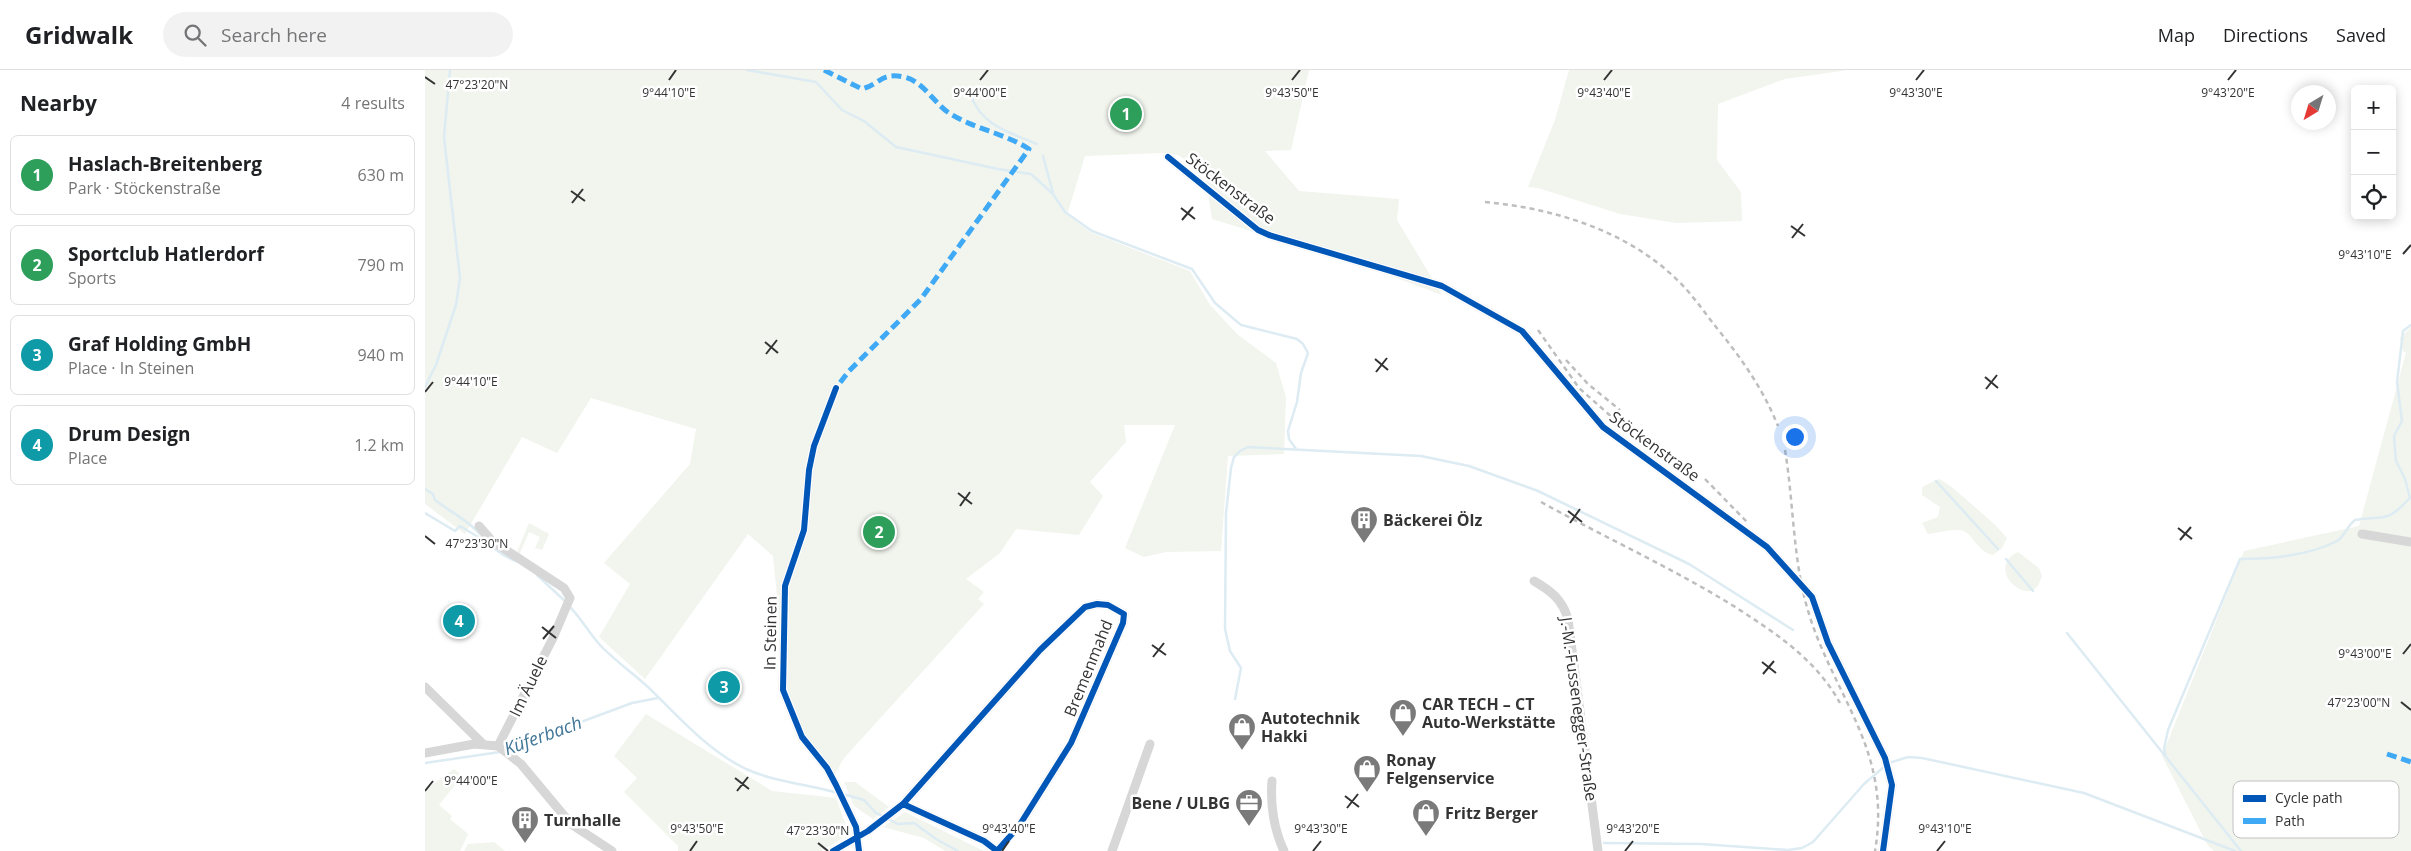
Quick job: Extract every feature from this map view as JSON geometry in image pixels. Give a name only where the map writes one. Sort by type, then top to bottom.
[{"type":"street","name":"Stöckenstraße","points":[[1168,157],[1258,230],[1269,235],[1442,286],[1523,331],[1603,427],[1756,536],[1812,597],[1828,644],[1885,758],[1892,785],[1883,851]]},
{"type":"street","name":"In Steinen","points":[[836,388],[813,446],[802,536],[785,586],[782,651],[783,690],[793,719],[803,738],[827,768],[856,827],[859,851]]},
{"type":"street","name":"Im Äuele","points":[[479,526],[492,541],[564,588],[569,593],[570,601],[502,748]]},
{"type":"street","points":[[2362,534],[2411,542]]},
{"type":"street","name":"J.-M.-Fussenegger-Straße","points":[[1534,581],[1558,598],[1564,606],[1568,619],[1597,851]]},
{"type":"street","name":"Bremenmahd","points":[[833,851],[880,823],[903,804],[1058,630],[1085,607],[1097,604],[1118,609],[1124,614],[1123,624],[1071,744],[1019,826],[1009,840],[997,851],[984,841],[903,804]]},
{"type":"street","points":[[425,687],[483,744]]},
{"type":"street","points":[[425,753],[483,744],[502,748],[521,764],[571,824],[612,851]]},
{"type":"street","points":[[1112,851],[1150,744]]},
{"type":"street","points":[[1272,781],[1271,792],[1276,832],[1285,851]]},
{"type":"shaded area","points":[[425,70],[1309,70],[1291,150],[1265,151],[1299,191],[1399,199],[1397,220],[1442,295],[1370,268],[1212,219],[1205,173],[1178,155],[1161,153],[1085,156],[1067,215],[1092,233],[1190,271],[1210,305],[1237,334],[1276,363],[1286,397],[1284,454],[1228,456],[1221,551],[1166,552],[1144,557],[1125,548],[1175,425],[1124,425],[1126,442],[1090,482],[1103,496],[1079,535],[1016,529],[1000,553],[966,579],[984,592],[978,599],[984,604],[844,758],[835,774],[803,734],[787,696],[773,556],[748,534],[645,679],[599,637],[630,584],[604,563],[690,464],[696,429],[591,398],[557,453],[522,437],[465,534],[425,504]]},
{"type":"shaded area","points":[[1569,70],[1848,70],[1785,79],[1718,104],[1717,160],[1741,192],[1742,221],[1676,223],[1620,214],[1538,188],[1528,187],[1555,120]]},
{"type":"shaded area","points":[[2411,327],[2411,851],[2214,851],[2207,844],[2162,756],[2244,551],[2359,526],[2406,353],[2403,351],[2400,338]]},
{"type":"shaded area","points":[[1939,479],[1954,489],[2002,532],[2007,538],[2002,548],[1993,555],[1988,553],[1968,534],[1960,530],[1928,534],[1922,523],[1938,517],[1940,507],[1922,495],[1922,487]]},
{"type":"shaded area","points":[[529,523],[549,534],[542,550],[535,548],[540,537],[529,532],[520,553],[530,562],[517,552]]},
{"type":"shaded area","points":[[2018,552],[2039,568],[2042,576],[2037,587],[2031,591],[2016,587],[2006,574],[2005,566],[2009,558]]},
{"type":"shaded area","points":[[646,714],[772,791],[836,798],[847,828],[843,838],[821,851],[678,851],[678,846],[624,792],[637,778],[614,756]]},
{"type":"shaded area","points":[[454,769],[462,776],[439,805],[452,816],[450,819],[468,834],[460,851],[425,851],[425,790]]},
{"type":"shaded area","points":[[844,782],[855,782],[889,807],[873,819],[854,806]]},
{"type":"shaded area","points":[[905,812],[984,851],[945,851],[924,838],[883,827]]},
{"type":"shaded area","points":[[494,842],[505,851],[464,851],[468,844]]},
{"type":"waterway","points":[[425,387],[436,365],[456,305],[460,278],[444,137],[450,70]]},
{"type":"waterway","points":[[747,70],[816,82],[842,110],[864,121],[896,147],[998,169],[1031,174],[1053,194],[1065,212],[1092,231],[1192,269],[1215,303],[1241,325],[1297,339],[1303,344],[1308,353],[1301,373],[1297,402],[1288,431],[1289,439],[1296,449]]},
{"type":"waterway","points":[[970,93],[975,104],[988,120],[1006,131],[1037,144]]},
{"type":"waterway","points":[[1043,156],[1053,193]]},
{"type":"waterway","points":[[2166,757],[2164,749],[2168,730],[2240,559],[2290,556],[2326,546],[2340,539],[2355,520],[2385,517],[2395,512],[2410,498],[2405,479],[2396,461],[2394,436],[2402,421],[2397,382],[2403,331],[2411,325]]},
{"type":"waterway","points":[[1235,699],[1241,668],[1230,651],[1225,629],[1226,513],[1234,457],[1248,447],[1421,456],[1469,466],[1538,491],[1689,564],[1793,630]]},
{"type":"waterway","points":[[1936,481],[1998,549]]},
{"type":"waterway","points":[[425,489],[433,494],[435,500],[472,526],[499,552],[516,561]]},
{"type":"waterway","points":[[425,513],[455,531],[460,526],[483,540]]},
{"type":"waterway","points":[[2006,559],[2033,591]]},
{"type":"waterway","points":[[537,575],[566,602]]},
{"type":"waterway","points":[[569,606],[606,651],[649,688],[706,743],[746,769],[780,780],[838,793]]},
{"type":"waterway","points":[[2067,633],[2241,851]]},
{"type":"waterway","name":"Küferbach","points":[[508,749],[632,703],[658,698]]},
{"type":"waterway","name":"Küferbach","points":[[425,763],[500,752]]},
{"type":"waterway","points":[[1889,763],[1908,757],[1922,758],[2084,793],[2235,851]]},
{"type":"waterway","points":[[1604,843],[1701,844],[1788,850],[1802,848],[1813,842],[1864,784],[1885,766]]},
{"type":"waterway","points":[[843,794],[864,800],[876,813],[883,816]]},
{"type":"waterway","points":[[888,819],[898,824],[914,823],[936,839],[958,851]]},
{"type":"railway","points":[[1485,202],[1535,209],[1585,224],[1631,245],[1652,259],[1684,287],[1735,351],[1759,387],[1778,426]]},
{"type":"railway","points":[[1538,330],[1579,388],[1614,419]]},
{"type":"railway","points":[[1566,360],[1588,384],[1620,410]]},
{"type":"railway","points":[[1785,450],[1798,563],[1805,600],[1829,664],[1856,721],[1867,750],[1875,781],[1878,814],[1875,851]]},
{"type":"railway","points":[[1705,479],[1747,522]]},
{"type":"railway","points":[[1541,502],[1685,578],[1763,625],[1806,659],[1830,687],[1840,703]]},
{"type":"marked path","points":[[824,70],[862,89],[886,77],[897,76],[911,79],[949,113],[1029,149],[921,299],[849,371],[836,388]]},
{"type":"marked path","points":[[2387,754],[2411,762]]},
{"type":"cycle path","points":[[1168,157],[1258,230],[1269,235],[1442,286],[1522,331],[1603,427],[1767,547],[1812,597],[1828,643],[1885,758],[1892,785],[1883,851]]},
{"type":"cycle path","points":[[836,388],[814,446],[809,470],[804,530],[785,586],[783,690],[802,737],[827,768],[856,827],[859,851]]},
{"type":"cycle path","points":[[833,851],[868,831],[903,804],[1040,650],[1085,607],[1097,604],[1108,605],[1124,614],[1123,623],[1071,743],[1019,826],[997,851],[984,841],[903,804]]},
{"type":"place","name":"Haslach-Breitenberg","points":[[1126,114]]},
{"type":"place","name":"Sportclub Hatlerdorf","points":[[879,532]]},
{"type":"place","name":"Bäckerei Ölz","points":[[1364,544]]},
{"type":"place","name":"Drum Design","points":[[459,621]]},
{"type":"place","name":"Graf Holding GmbH","points":[[724,687]]},
{"type":"place","name":"CAR TECH – CT Auto-Werkstätte","points":[[1403,737]]},
{"type":"place","name":"Autotechnik Hakki","points":[[1242,751]]},
{"type":"place","name":"Ronay Felgenservice","points":[[1367,793]]},
{"type":"place","name":"Bene / ULBG","points":[[1249,827]]},
{"type":"place","name":"Fritz Berger","points":[[1426,837]]},
{"type":"place","name":"Turnhalle","points":[[525,844]]}]
